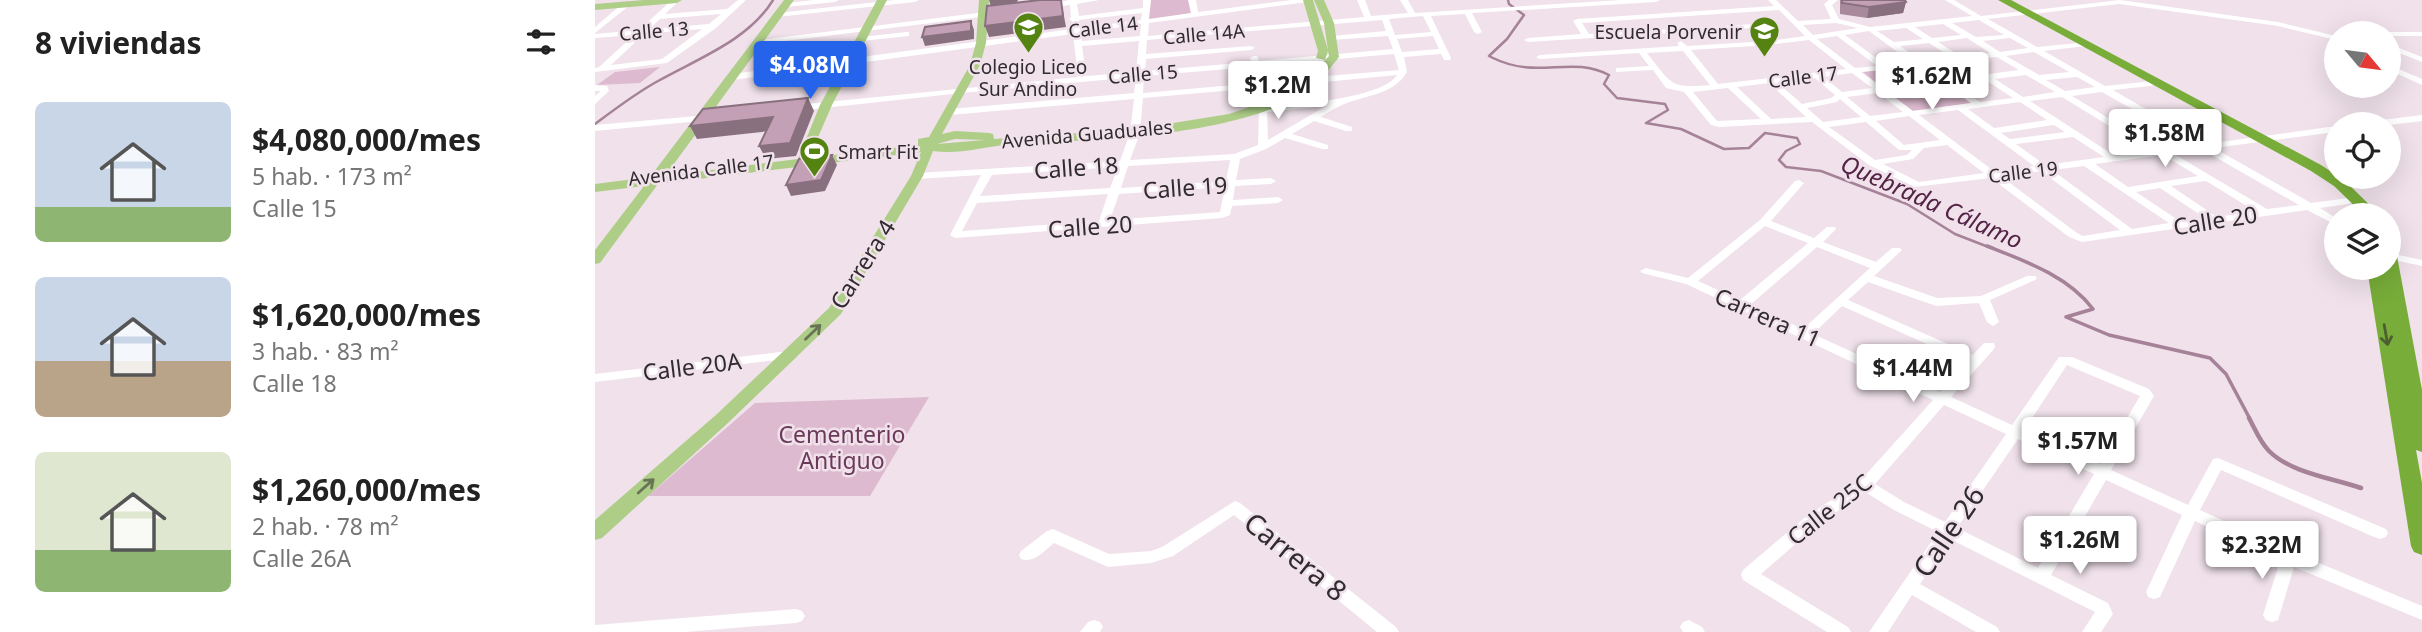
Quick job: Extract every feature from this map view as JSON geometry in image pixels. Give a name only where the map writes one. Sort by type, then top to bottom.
[{"type":"highway","points":[[1994,0],[2339,183],[2360,203]]},
{"type":"highway","points":[[2003,0],[2022,13]]},
{"type":"highway","points":[[2082,45],[2260,140],[2330,184],[2348,201]]},
{"type":"highway","points":[[2377,280],[2422,547]]},
{"type":"highway","points":[[2393,280],[2422,445]]},
{"type":"main road","points":[[595,7],[676,0]]},
{"type":"main road","name":"Carrera 4","points":[[595,532],[723,418],[835,311],[919,171],[930,144],[975,65],[981,43],[983,0]]},
{"type":"main road","points":[[1307,0],[1324,51],[1321,58]]},
{"type":"main road","points":[[1318,0],[1329,23],[1334,57]]},
{"type":"main road","points":[[595,260],[656,178],[706,118],[732,77],[789,1]]},
{"type":"main road","points":[[803,158],[826,105],[881,2]]},
{"type":"main road","name":"Avenida Guaduales","points":[[930,144],[947,150],[1000,141],[1135,130],[1263,106],[1314,80],[1325,72],[1334,57]]},
{"type":"main road","name":"Avenida Guaduales","points":[[1263,106],[1301,81],[1321,58]]},
{"type":"main road","points":[[947,118],[962,134]]},
{"type":"main road","name":"Avenida Guaduales","points":[[930,144],[962,134],[1002,136],[1135,130]]},
{"type":"main road","name":"Avenida Calle 17","points":[[595,188],[803,158],[930,144]]},
{"type":"main road","name":"Avenida Calle 17","points":[[595,183],[930,144]]},
{"type":"main road","points":[[919,171],[961,148]]},
{"type":"street","points":[[598,69],[676,0]]},
{"type":"street","points":[[598,69],[658,63],[713,26],[742,0]]},
{"type":"street","points":[[789,1],[835,0]]},
{"type":"street","points":[[777,15],[915,0]]},
{"type":"street","points":[[1035,8],[1095,0]]},
{"type":"street","points":[[1192,0],[1195,15]]},
{"type":"street","name":"Calle 14","points":[[732,77],[1146,22],[1239,5],[1307,0]]},
{"type":"street","points":[[1361,0],[1369,20]]},
{"type":"street","points":[[1404,0],[1413,16]]},
{"type":"street","points":[[1650,0],[1716,87]]},
{"type":"street","points":[[1329,23],[1558,3],[1656,0]]},
{"type":"street","points":[[1834,0],[1828,4],[1828,9],[1836,21]]},
{"type":"street","points":[[1949,0],[2324,214]]},
{"type":"street","points":[[2106,0],[2278,24],[2322,37]]},
{"type":"street","points":[[1073,1],[1082,79]]},
{"type":"street","points":[[1465,2],[1463,12],[1478,32]]},
{"type":"street","points":[[1540,57],[1768,43],[2119,2]]},
{"type":"street","points":[[1587,53],[1577,20],[1738,11],[1776,4],[1813,38],[1910,114],[2073,235],[2083,239]]},
{"type":"street","points":[[595,31],[627,5]]},
{"type":"street","points":[[1073,19],[1146,5],[1135,130],[1103,225]]},
{"type":"street","points":[[1239,5],[1257,65],[1263,106],[1263,147]]},
{"type":"street","points":[[658,17],[731,11]]},
{"type":"street","points":[[759,42],[1009,11]]},
{"type":"street","points":[[1738,11],[1768,43]]},
{"type":"street","points":[[1700,13],[1714,29]]},
{"type":"street","points":[[1331,38],[1434,34],[1426,15]]},
{"type":"street","points":[[1619,17],[1631,34]]},
{"type":"street","points":[[1263,106],[1338,103],[1384,89],[1397,82],[1403,72],[1393,35],[1385,18]]},
{"type":"street","points":[[1797,23],[1836,21],[1870,29],[1889,49]]},
{"type":"street","points":[[1944,21],[2264,212]]},
{"type":"street","name":"Calle 14A","points":[[1079,44],[1329,23]]},
{"type":"street","points":[[1907,25],[2113,159]]},
{"type":"street","name":"Calle 13","points":[[595,36],[713,26]]},
{"type":"street","points":[[1528,40],[1752,26]]},
{"type":"street","points":[[1838,33],[1884,67]]},
{"type":"street","points":[[861,39],[906,34]]},
{"type":"street","name":"Calle 15","points":[[789,109],[962,90],[1321,58],[1399,53],[1445,55],[1434,34]]},
{"type":"street","points":[[2401,34],[2422,34]]},
{"type":"street","points":[[1866,53],[1930,40],[2012,36]]},
{"type":"street","points":[[1875,39],[1919,63],[1979,105]]},
{"type":"street","name":"Calle 17","points":[[1687,90],[2082,45]]},
{"type":"street","points":[[1141,57],[1251,47]]},
{"type":"street","points":[[1641,50],[1669,86],[1687,90],[1714,123],[1719,124],[1867,120],[2150,83]]},
{"type":"street","points":[[2401,51],[2422,60]]},
{"type":"street","points":[[2401,55],[2408,54]]},
{"type":"street","points":[[1619,69],[1653,68]]},
{"type":"street","points":[[1314,80],[1403,72]]},
{"type":"street","points":[[1988,77],[2026,72]]},
{"type":"street","points":[[2401,72],[2422,82]]},
{"type":"street","points":[[2037,78],[2078,74]]},
{"type":"street","points":[[1817,75],[1902,148],[1948,142]]},
{"type":"street","points":[[1772,82],[1817,122],[1871,163],[1917,185]]},
{"type":"street","points":[[947,118],[1260,85]]},
{"type":"street","points":[[1731,86],[1768,121]]},
{"type":"street","points":[[595,101],[605,91],[599,88]]},
{"type":"street","points":[[1801,107],[1834,100],[1840,94],[1880,90]]},
{"type":"street","name":"Calle 18","points":[[919,171],[988,172],[1235,157],[1263,147],[1338,103]]},
{"type":"street","points":[[1960,107],[2131,233]]},
{"type":"street","points":[[595,128],[706,118]]},
{"type":"street","points":[[1315,118],[1349,129]]},
{"type":"street","points":[[2401,121],[2422,118]]},
{"type":"street","points":[[1993,131],[2055,122]]},
{"type":"street","name":"Calle 19","points":[[1917,185],[2324,131]]},
{"type":"street","points":[[2009,142],[2073,134]]},
{"type":"street","points":[[1285,135],[1325,147]]},
{"type":"street","points":[[1871,163],[1910,157],[1921,146]]},
{"type":"street","points":[[1226,209],[1235,157]]},
{"type":"street","points":[[2086,163],[2179,225]]},
{"type":"street","points":[[974,200],[988,172]]},
{"type":"street","points":[[2126,190],[2207,178]]},
{"type":"street","name":"Calle 19","points":[[974,200],[1271,181]]},
{"type":"street","points":[[1690,282],[1764,222],[1799,183]]},
{"type":"street","points":[[2162,184],[2215,220]]},
{"type":"street","name":"Calle 20","points":[[974,200],[955,235],[1103,225],[1278,200]]},
{"type":"street","name":"Calle 20","points":[[2083,239],[2348,201]]},
{"type":"street","points":[[1764,222],[1877,267]]},
{"type":"street","points":[[1742,305],[1818,243],[1831,229]]},
{"type":"street","points":[[1805,334],[1896,250]]},
{"type":"street","points":[[2401,258],[2422,262]]},
{"type":"street","name":"Carrera 11","points":[[1646,271],[1690,282],[2289,558],[2422,613]]},
{"type":"street","points":[[1865,277],[1937,302],[1983,299],[2031,278]]},
{"type":"street","points":[[1983,299],[1993,322]]},
{"type":"street","points":[[1840,301],[1975,361]]},
{"type":"street","name":"Calle 25C","points":[[1842,632],[1749,575],[1809,523],[1864,485],[1989,345]]},
{"type":"street","name":"Calle 20A","points":[[596,379],[789,355]]},
{"type":"street","name":"Calle 26","points":[[1878,632],[2064,360],[2071,360],[2144,392],[2147,396],[2101,472]]},
{"type":"street","points":[[2154,592],[2218,463],[2380,533]]},
{"type":"street","points":[[2041,578],[2101,472]]},
{"type":"street","points":[[1864,485],[2102,608],[2104,614],[2091,632]]},
{"type":"street","points":[[1027,555],[1053,535],[1108,561],[1159,556],[1235,507]]},
{"type":"street","name":"Carrera 8","points":[[1235,507],[1390,632]]},
{"type":"street","points":[[2272,615],[2289,558]]},
{"type":"street","points":[[1910,586],[1991,632]]},
{"type":"street","points":[[595,632],[796,616]]},
{"type":"green space","points":[[1149,0],[1189,0],[1191,14],[1149,20]]},
{"type":"green space","points":[[1918,66],[1972,103],[1912,111],[1863,72]]},
{"type":"green space","points":[[660,67],[640,83],[597,85],[615,72]]},
{"type":"green space","name":"Cementerio Antiguo","points":[[929,397],[870,496],[648,496],[755,403]]},
{"type":"building","points":[[1061,0],[1063,16],[985,26],[987,6]]},
{"type":"building","points":[[1842,0],[1906,2],[1869,7],[1842,3]]},
{"type":"building","points":[[971,21],[971,31],[922,37],[925,27]]},
{"type":"building","points":[[808,98],[790,143],[759,146],[773,117],[690,126],[703,109]]},
{"type":"building","points":[[832,155],[821,180],[786,185],[799,159]]},
{"type":"waterway","points":[[595,124],[650,86],[736,37],[763,14],[773,0]]},
{"type":"waterway","name":"Quebrada Cálamo","points":[[1508,0],[1509,4],[1524,15],[1507,39],[1489,56],[1525,67],[1595,69],[1609,75],[1604,84],[1617,98],[1665,104],[1668,110],[1646,123],[1681,129],[1724,149],[1749,148],[1765,133],[1797,138],[1800,144],[1786,151],[1779,160],[1786,167],[1821,171],[1907,204],[1955,234],[1991,248]]},
{"type":"waterway","name":"Quebrada Cálamo","points":[[1987,246],[2031,264],[2058,279],[2083,297],[2093,309],[2066,317],[2109,335],[2210,358],[2226,374],[2250,419]]},
{"type":"waterway","name":"Quebrada Cálamo","points":[[2249,418],[2263,444],[2289,465],[2361,488]]},
{"type":"place","name":"Colegio Liceo Sur Andino","points":[[1028,55]]},
{"type":"place","name":"Escuela Porvenir","points":[[1765,59]]},
{"type":"place","name":"Smart Fit","points":[[815,179]]}]
